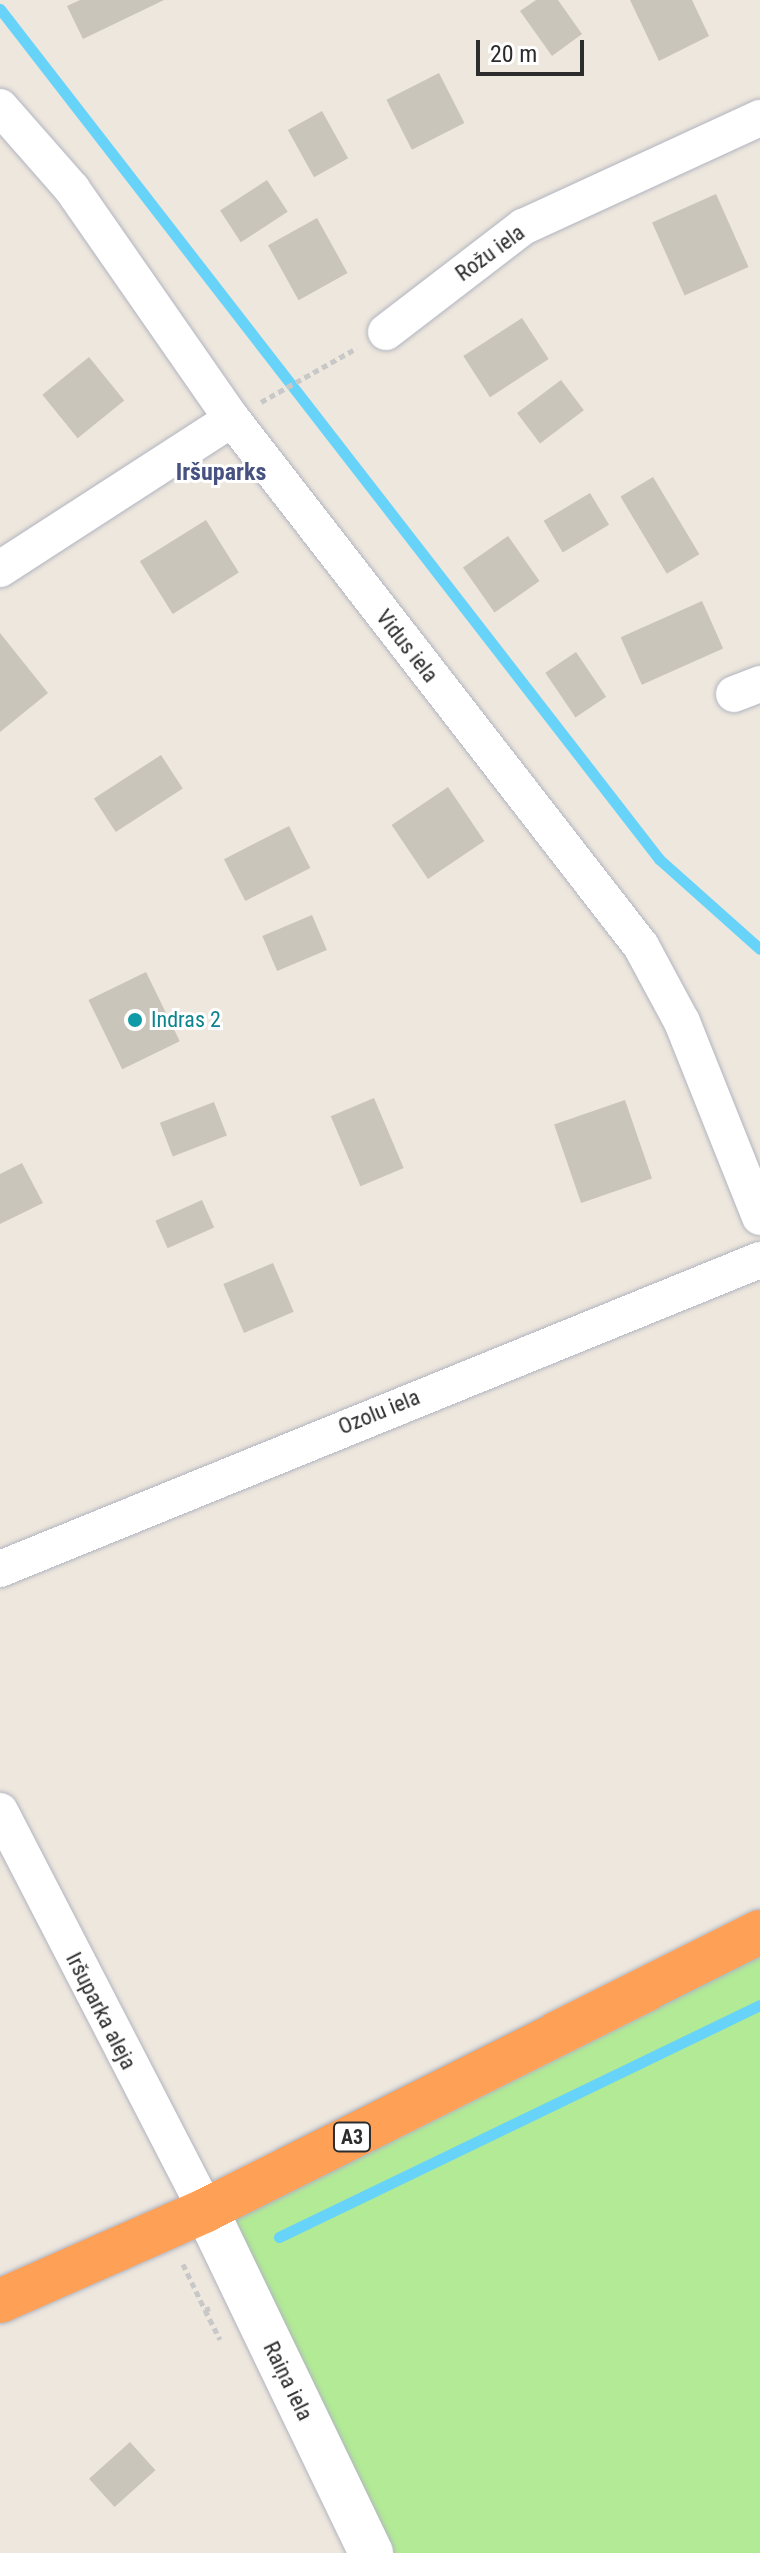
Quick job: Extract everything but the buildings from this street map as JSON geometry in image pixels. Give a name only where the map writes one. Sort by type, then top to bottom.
[{"type":"highway","name":"A3","points":[[0,2301],[206,2210],[760,1932]]},
{"type":"street","name":"Vidus iela","points":[[0,107],[72,189],[232,419],[641,946],[682,1022],[760,1217]]},
{"type":"street","name":"Rožu iela","points":[[386,332],[523,227],[760,118]]},
{"type":"street","points":[[0,569],[232,419]]},
{"type":"street","name":"Ozolu iela","points":[[0,1569],[760,1260]]},
{"type":"street","name":"Iršuparka aleja","points":[[0,1811],[206,2210]]},
{"type":"street","name":"Raiņa iela","points":[[206,2210],[371,2553]]},
{"type":"path","points":[[279,393],[386,332]]},
{"type":"green space","points":[[760,1932],[760,2553],[371,2553],[206,2210]]},
{"type":"waterway","points":[[0,9],[659,859],[760,949]]},
{"type":"waterway","points":[[279,2237],[760,2005]]},
{"type":"place","name":"Indras 2","points":[[135,1020]]},
{"type":"district","name":"Iršuparks","points":[[221,473]]}]
